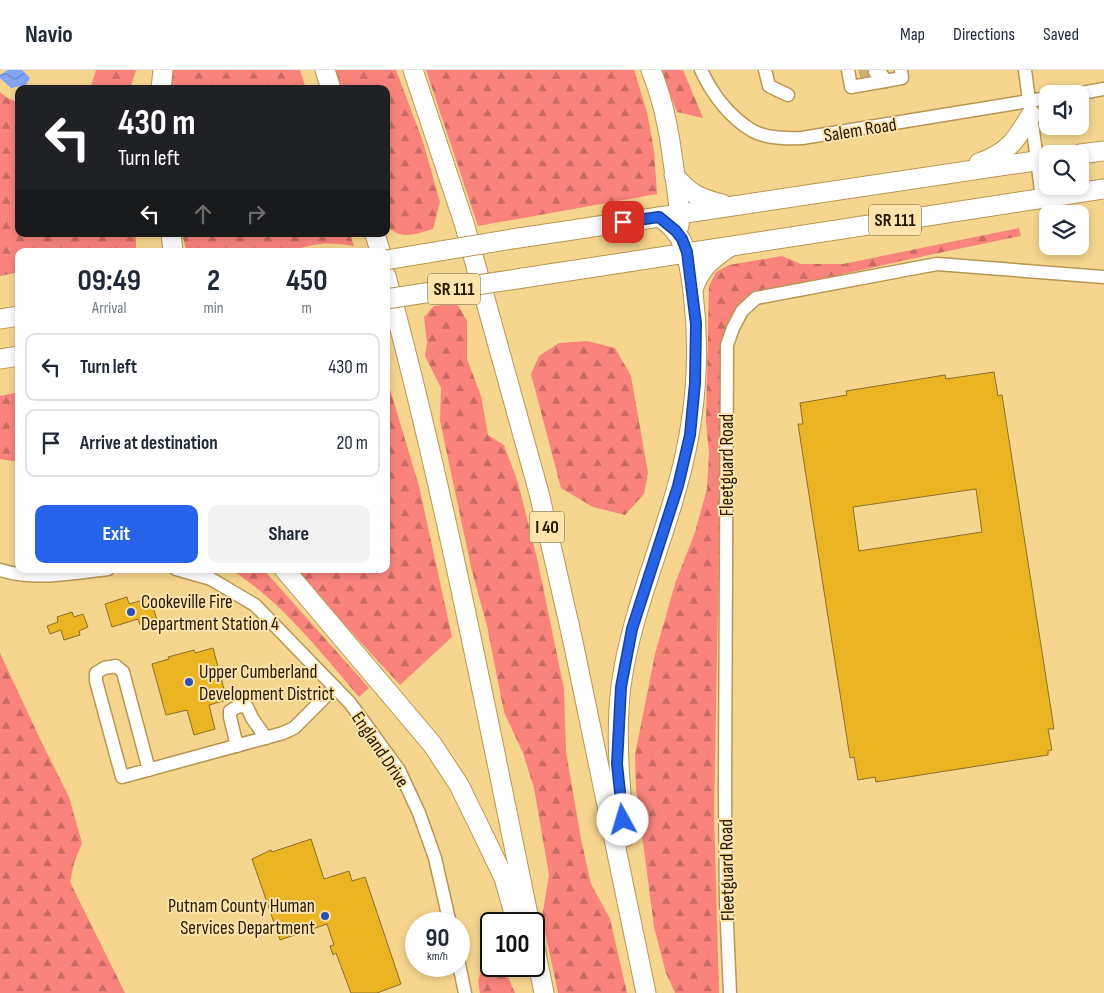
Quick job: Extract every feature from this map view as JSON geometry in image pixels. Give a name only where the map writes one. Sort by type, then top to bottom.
[{"type":"highway","points":[[161,85],[163,70]]},
{"type":"highway","points":[[325,70],[330,85]]},
{"type":"highway","name":"I 40","points":[[413,70],[464,222],[539,493],[572,637],[646,993]]},
{"type":"highway","points":[[649,258],[667,249],[674,241],[680,224],[670,135],[651,70]]},
{"type":"highway","points":[[943,174],[981,163],[1009,148],[1018,137],[1030,108]]},
{"type":"highway","points":[[1089,153],[1103,151]]},
{"type":"highway","name":"SR 111","points":[[390,259],[731,205],[1039,161]]},
{"type":"highway","points":[[674,175],[692,194],[702,199],[731,205]]},
{"type":"highway","name":"SR 111","points":[[390,298],[1104,189]]},
{"type":"highway","points":[[634,932],[617,764],[621,687],[632,629],[678,486],[690,435],[695,383],[696,324],[687,252],[677,233],[659,217]]},
{"type":"highway","points":[[692,290],[705,265],[732,246]]},
{"type":"highway","points":[[390,290],[407,352],[445,516],[528,912]]},
{"type":"highway","points":[[0,319],[15,317]]},
{"type":"highway","points":[[0,359],[15,357]]},
{"type":"highway","points":[[287,573],[437,752],[459,786],[482,832],[504,878],[514,912]]},
{"type":"highway","points":[[533,977],[538,993]]},
{"type":"highway","points":[[541,977],[544,993]]},
{"type":"street","name":"Salem Road","points":[[701,70],[726,110],[754,132],[787,139],[1030,108],[1039,103]]},
{"type":"street","points":[[766,70],[769,86],[788,95]]},
{"type":"street","points":[[855,77],[886,81],[902,78],[901,70]]},
{"type":"street","points":[[1025,70],[1030,108],[1039,145]]},
{"type":"street","points":[[875,72],[880,72],[886,81]]},
{"type":"street","points":[[1089,92],[1104,89]]},
{"type":"street","name":"Fleetguard Road","points":[[730,993],[725,812],[726,420],[727,345],[732,328],[742,312],[756,298],[937,264],[1104,277]]},
{"type":"street","points":[[0,570],[11,573],[49,576],[74,573]]},
{"type":"street","name":"England Drive","points":[[192,573],[211,578],[255,605],[350,703],[399,770],[420,813],[432,849],[447,912]]},
{"type":"street","points":[[150,770],[123,672],[116,666],[99,670],[96,673],[96,681],[122,777],[150,770],[283,733],[294,728],[335,687]]},
{"type":"street","points":[[237,746],[230,712],[239,706],[247,707],[266,738]]},
{"type":"street","points":[[462,977],[465,993]]},
{"type":"green space","points":[[96,70],[136,70],[131,85],[91,85]]},
{"type":"green space","points":[[171,70],[300,70],[305,85],[168,85]]},
{"type":"green space","points":[[335,70],[396,70],[423,142],[440,202],[433,229],[403,235],[390,228],[390,85],[339,85]]},
{"type":"green space","points":[[426,70],[634,70],[647,112],[654,151],[657,194],[478,226]]},
{"type":"green space","points":[[661,70],[683,70],[703,118],[677,112]]},
{"type":"green space","points":[[0,92],[15,101],[15,237],[136,237],[136,248],[15,248],[15,273],[0,276]]},
{"type":"green space","points":[[1019,228],[1021,236],[757,293],[738,309],[731,320],[723,343],[714,813],[719,993],[675,993],[666,973],[654,927],[636,788],[635,755],[655,654],[675,584],[695,532],[707,489],[709,453],[706,421],[709,286],[716,272],[729,265],[782,256],[801,264],[843,264]]},
{"type":"green space","points":[[183,237],[351,237],[354,246],[323,244],[303,248],[186,248]]},
{"type":"green space","points":[[456,302],[467,321],[467,359],[481,396],[488,435],[504,445],[518,483],[537,558],[564,689],[566,752],[581,839],[591,884],[610,919],[627,993],[558,993],[545,931],[545,912],[543,912],[549,875],[534,788],[523,753],[504,712],[487,626],[472,571],[440,421],[441,388],[425,356],[427,343],[424,317],[434,306]]},
{"type":"green space","points":[[587,341],[615,348],[631,376],[648,473],[644,494],[625,515],[593,507],[561,488],[531,374],[539,356],[559,343]]},
{"type":"green space","points":[[390,389],[419,486],[452,637],[400,685],[299,573],[390,573]]},
{"type":"green space","points":[[15,393],[15,461],[0,459],[0,396]]},
{"type":"green space","points":[[236,573],[267,573],[369,688],[359,697],[283,611]]},
{"type":"green space","points":[[0,653],[69,797],[82,843],[74,863],[70,882],[125,993],[0,993]]},
{"type":"green space","points":[[480,974],[480,977],[508,977],[515,993],[480,993],[478,981]]},
{"type":"water","points":[[8,70],[22,70],[30,78],[26,85],[15,85],[15,87],[11,88],[0,78],[0,75]]},
{"type":"building","points":[[859,70],[867,70],[868,76],[861,77]]},
{"type":"building","points":[[994,372],[998,396],[1002,395],[1054,729],[1048,729],[1052,750],[1048,751],[1048,755],[876,782],[875,777],[858,780],[854,757],[850,758],[798,424],[803,424],[800,403],[847,395],[846,391],[945,375],[946,379]],"holes":[[[976,489],[982,532],[859,551],[853,507]]]},
{"type":"building","name":"Cookeville Fire Department Station 4","points":[[127,597],[129,604],[150,598],[157,620],[140,625],[138,619],[112,627],[105,604]]},
{"type":"building","points":[[72,612],[74,617],[83,614],[88,627],[79,631],[80,635],[64,640],[61,630],[50,634],[47,626],[58,622],[57,617]]},
{"type":"building","name":"Upper Cumberland Development District","points":[[213,648],[227,700],[209,705],[215,729],[194,735],[187,710],[166,715],[152,664],[169,659],[168,657],[194,650],[195,653]]},
{"type":"building","name":"Putnam County Human Services Department","points":[[311,839],[324,879],[349,871],[352,881],[365,877],[401,984],[377,993],[351,993],[336,953],[333,955],[330,946],[334,945],[327,924],[280,940],[252,859],[271,850],[272,852]]},
{"type":"tunnel","points":[[860,75],[875,72]]},
{"type":"place","name":"Cookeville Fire Department Station 4","points":[[131,612]]},
{"type":"place","name":"Upper Cumberland Development District","points":[[189,682]]},
{"type":"place","name":"Putnam County Human Services Department","points":[[325,916]]},
{"type":"route","points":[[623,222],[659,217],[666,221],[682,239],[687,252],[696,324],[695,383],[690,435],[678,486],[632,629],[621,687],[617,764],[623,820]]}]
